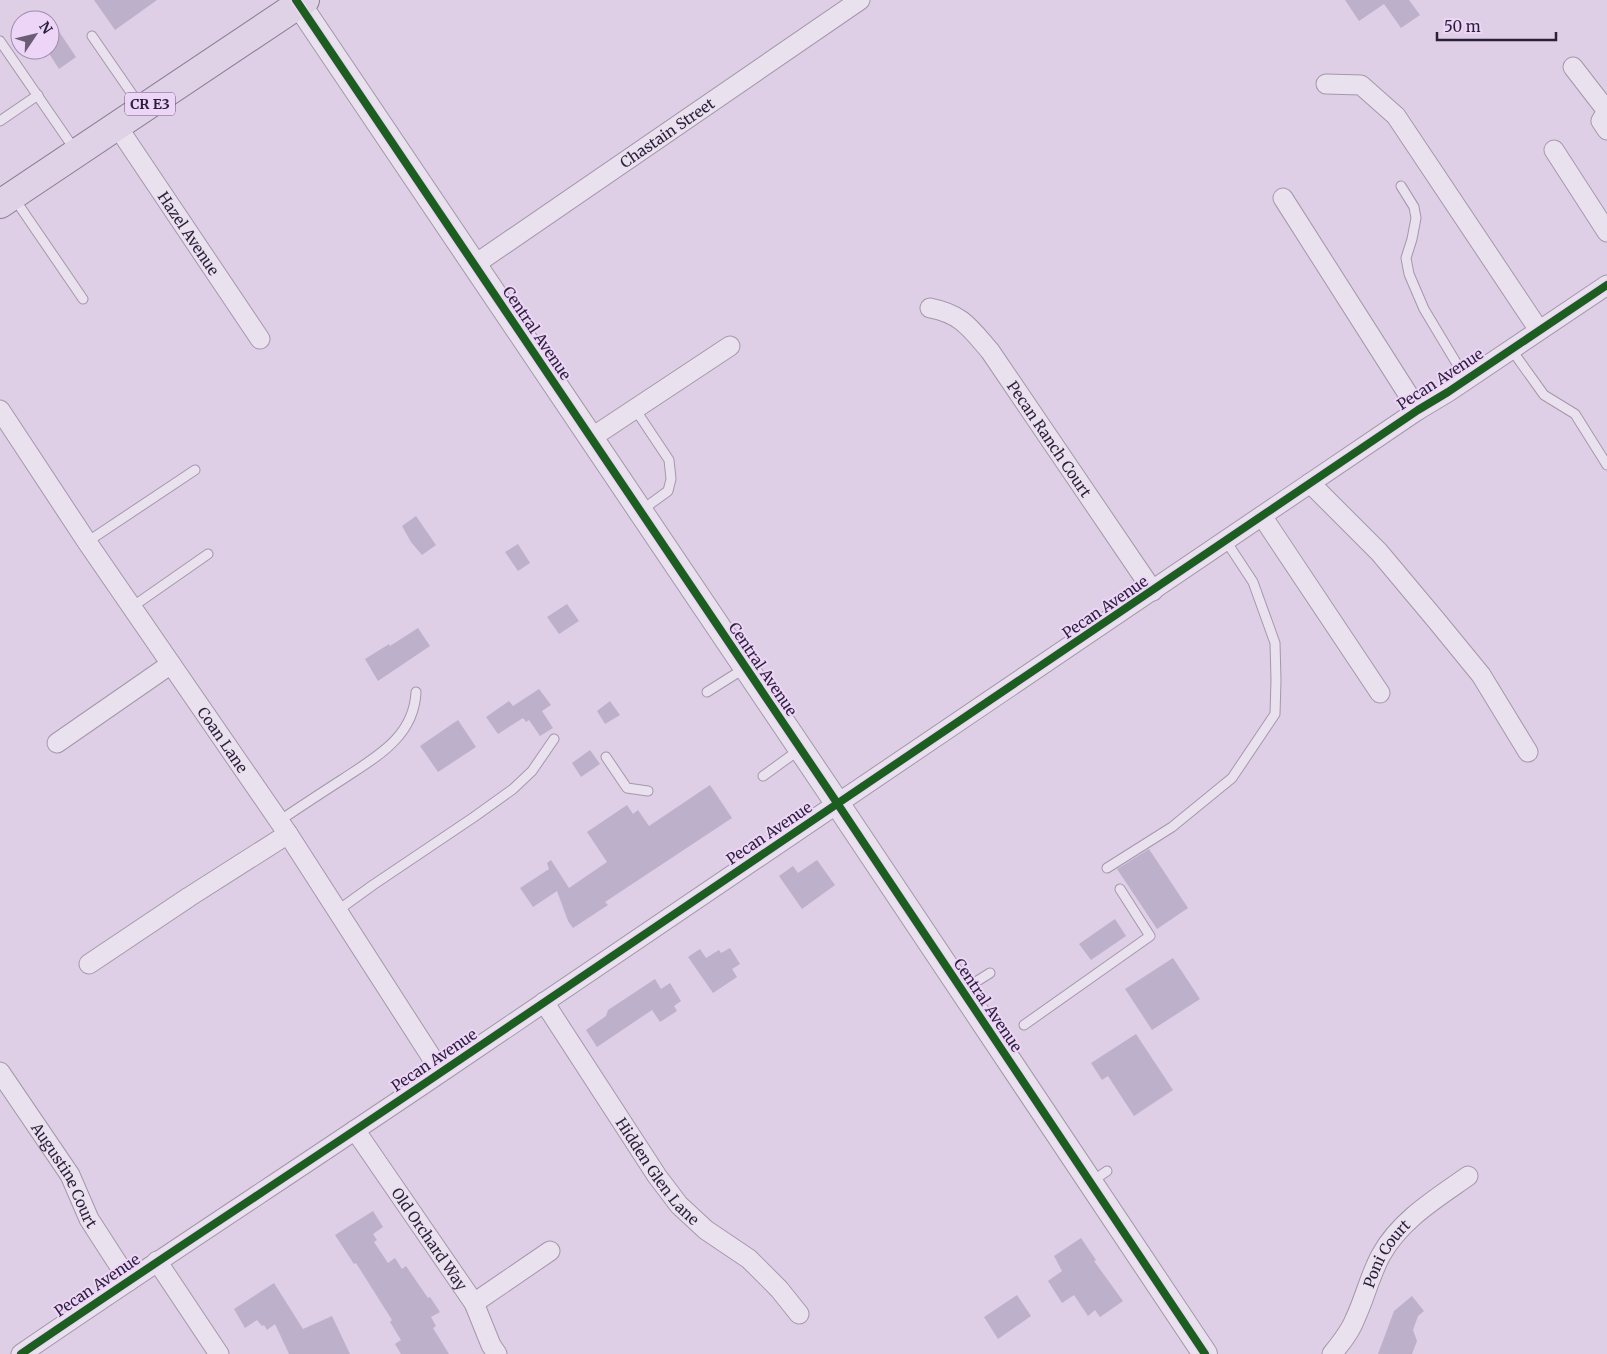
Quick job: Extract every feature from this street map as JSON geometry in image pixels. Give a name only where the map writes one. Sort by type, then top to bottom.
[{"type":"main road","name":"CR E3","points":[[6,200],[300,1]]},
{"type":"street","name":"Chastain Street","points":[[474,265],[860,0]]},
{"type":"street","name":"Central Avenue","points":[[300,1],[474,265],[962,991],[1099,1177],[1205,1354]]},
{"type":"street","points":[[1573,67],[1607,111],[1601,121],[1607,130]]},
{"type":"street","points":[[1326,84],[1361,85],[1396,116],[1539,330]]},
{"type":"street","name":"Hazel Avenue","points":[[117,126],[260,340]]},
{"type":"street","points":[[1554,150],[1607,232]]},
{"type":"street","points":[[1283,198],[1418,410]]},
{"type":"street","name":"Pecan Avenue","points":[[21,1354],[156,1261],[355,1130],[1153,591],[1418,410],[1607,285]]},
{"type":"street","name":"Pecan Ranch Court","points":[[930,308],[956,316],[966,324],[990,351],[1153,591]]},
{"type":"street","points":[[591,438],[730,346]]},
{"type":"street","name":"Coan Lane","points":[[0,410],[87,542],[283,828],[441,1072]]},
{"type":"street","points":[[1310,483],[1379,552],[1481,675],[1528,752]]},
{"type":"street","points":[[1262,516],[1380,693]]},
{"type":"street","points":[[57,743],[171,664]]},
{"type":"street","points":[[89,964],[189,896],[283,828]]},
{"type":"street","name":"Hidden Glen Lane","points":[[544,1002],[656,1176],[679,1205],[706,1230],[749,1259],[799,1314]]},
{"type":"street","name":"Augustine Court","points":[[0,1072],[70,1175],[89,1219],[129,1281]]},
{"type":"street","name":"Old Orchard Way","points":[[355,1130],[474,1303],[496,1354]]},
{"type":"street","name":"Poni Court","points":[[1332,1354],[1355,1319],[1372,1273],[1394,1235],[1409,1219],[1468,1176]]},
{"type":"street","points":[[474,1303],[550,1251]]},
{"type":"street","points":[[156,1261],[219,1354]]},
{"type":"lane","points":[[92,36],[143,109]]},
{"type":"lane","points":[[0,41],[77,153]]},
{"type":"lane","points":[[0,121],[38,96]]},
{"type":"lane","points":[[1401,186],[1414,207],[1416,218],[1406,258],[1409,274],[1424,309],[1466,379]]},
{"type":"lane","points":[[6,200],[83,299]]},
{"type":"lane","points":[[1511,349],[1544,395],[1575,414],[1607,465]]},
{"type":"lane","points":[[635,409],[669,460],[672,479],[668,491],[640,511]]},
{"type":"lane","points":[[87,542],[195,470]]},
{"type":"lane","points":[[1107,868],[1172,827],[1232,778],[1274,714],[1276,680],[1275,643],[1253,582],[1226,541]]},
{"type":"lane","points":[[132,607],[208,554]]},
{"type":"lane","points":[[707,692],[746,668]]},
{"type":"lane","points":[[283,828],[371,762],[394,742],[406,725],[415,706],[416,692]]},
{"type":"lane","points":[[337,911],[513,789],[532,771],[554,739]]},
{"type":"lane","points":[[763,776],[801,749]]},
{"type":"lane","points":[[606,757],[626,788],[648,791]]},
{"type":"lane","points":[[1024,1025],[1150,936],[1120,889]]},
{"type":"lane","points":[[962,991],[990,973]]},
{"type":"building","points":[[94,0],[157,0],[115,30]]},
{"type":"building","points":[[1345,0],[1409,0],[1420,15],[1401,28],[1384,4],[1359,21]]},
{"type":"building","points":[[60,33],[76,57],[59,69],[53,60],[60,60]]},
{"type":"building","points":[[416,516],[436,545],[422,555],[411,542],[402,526]]},
{"type":"building","points":[[518,544],[530,563],[518,571],[505,552]]},
{"type":"building","points":[[567,604],[579,621],[559,634],[547,617]]},
{"type":"building","points":[[418,628],[430,646],[378,681],[365,659]]},
{"type":"building","points":[[539,689],[551,705],[542,711],[553,728],[540,736],[529,720],[526,722],[523,718],[498,734],[486,717],[509,701],[513,706]]},
{"type":"building","points":[[610,701],[620,715],[605,724],[597,711]]},
{"type":"building","points":[[458,720],[476,747],[438,772],[420,746]]},
{"type":"building","points":[[590,750],[600,764],[581,777],[572,763]]},
{"type":"building","points":[[710,785],[732,818],[605,902],[608,905],[573,928],[568,921],[557,891],[533,907],[520,888],[549,869],[547,863],[551,860],[569,888],[607,862],[587,832],[627,805],[633,814],[638,810],[649,826]]},
{"type":"building","points":[[1149,849],[1188,908],[1157,929],[1117,869]]},
{"type":"building","points":[[817,860],[835,885],[802,909],[779,876],[793,866],[798,873]]},
{"type":"building","points":[[1115,919],[1126,936],[1091,960],[1079,944]]},
{"type":"building","points":[[730,948],[740,964],[732,969],[737,977],[713,993],[688,957],[700,949],[706,958],[719,950],[721,953]]},
{"type":"building","points":[[1173,958],[1200,999],[1152,1030],[1125,989]]},
{"type":"building","points":[[655,979],[661,989],[670,983],[681,1001],[674,1006],[677,1011],[660,1022],[652,1010],[597,1047],[586,1030],[606,1016],[608,1010]]},
{"type":"building","points":[[1136,1034],[1173,1090],[1134,1116],[1108,1076],[1102,1080],[1091,1063]]},
{"type":"building","points":[[373,1211],[383,1227],[373,1234],[377,1240],[374,1242],[388,1263],[395,1258],[402,1269],[406,1266],[428,1298],[430,1297],[440,1312],[431,1317],[436,1326],[433,1328],[449,1354],[401,1354],[395,1344],[401,1340],[390,1322],[392,1320],[356,1263],[354,1264],[335,1235]]},
{"type":"building","points":[[1081,1238],[1096,1260],[1094,1261],[1123,1301],[1100,1317],[1095,1310],[1088,1316],[1074,1295],[1062,1303],[1048,1281],[1062,1271],[1054,1256]]},
{"type":"building","points":[[274,1283],[303,1329],[332,1316],[350,1354],[289,1354],[275,1324],[267,1330],[257,1320],[245,1328],[234,1309]]},
{"type":"building","points":[[1017,1295],[1031,1316],[998,1339],[984,1317]]},
{"type":"building","points":[[1412,1296],[1424,1311],[1418,1316],[1413,1330],[1417,1341],[1412,1354],[1378,1354],[1394,1311]]},
{"type":"cycle path","points":[[296,0],[827,788],[1205,1354]]},
{"type":"cycle path","points":[[21,1354],[443,1071],[1418,410],[1448,392],[1607,285]]}]
